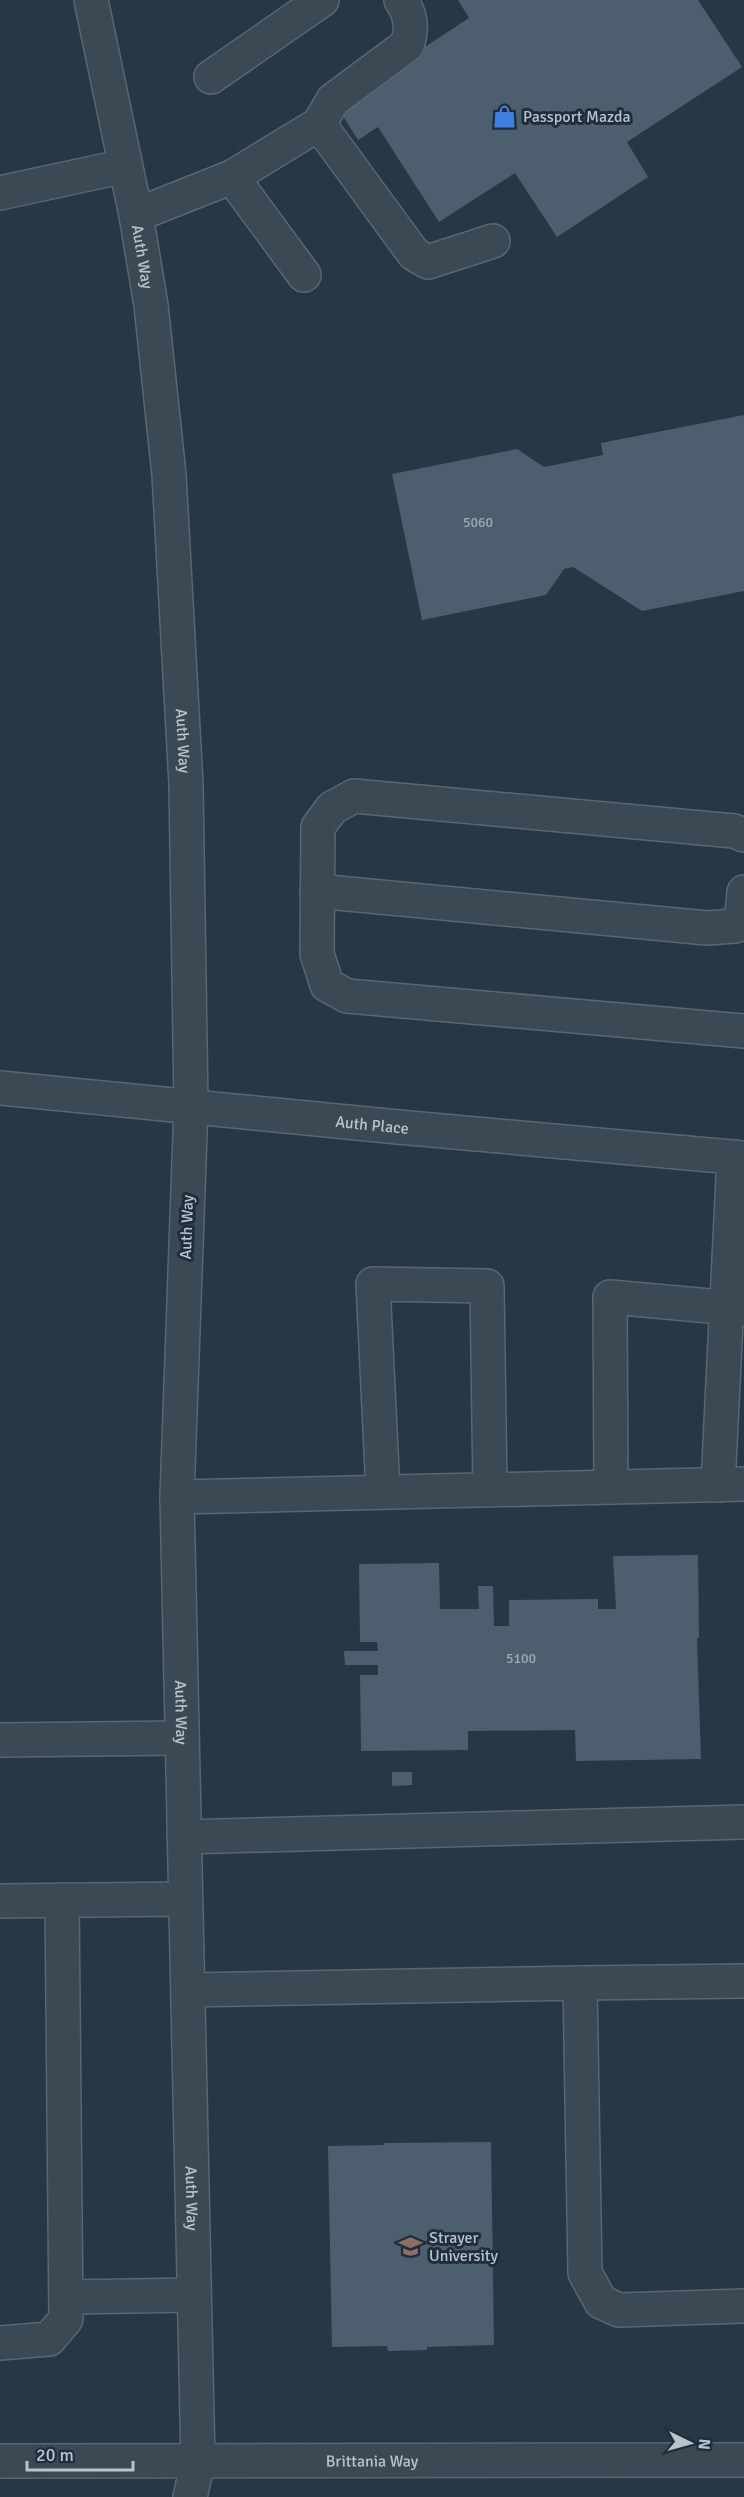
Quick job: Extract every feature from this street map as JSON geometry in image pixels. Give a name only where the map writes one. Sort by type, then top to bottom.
[{"type":"street","name":"Auth Way","points":[[91,0],[136,215],[151,305],[169,476],[179,622],[186,784],[191,1106],[177,1497],[198,2462],[190,2497]]},
{"type":"street","points":[[211,77],[322,0]]},
{"type":"street","points":[[136,215],[232,177],[319,124],[333,100],[407,45],[411,33],[410,13],[402,0]]},
{"type":"street","points":[[319,124],[414,254],[428,262],[493,242]]},
{"type":"street","points":[[0,193],[125,166]]},
{"type":"street","points":[[232,177],[304,275]]},
{"type":"street","points":[[744,835],[734,831],[354,796],[332,808],[318,827],[317,954],[327,985],[347,996],[744,1030]]},
{"type":"street","points":[[318,891],[706,928],[735,926],[742,914],[744,892]]},
{"type":"street","name":"Auth Place","points":[[0,1088],[739,1157]]},
{"type":"street","points":[[177,1497],[731,1484],[739,1157]]},
{"type":"street","points":[[383,1492],[373,1284],[487,1286],[490,1490]]},
{"type":"street","points":[[611,1487],[610,1297],[735,1308]]},
{"type":"street","points":[[0,1740],[182,1738]]},
{"type":"street","points":[[184,1837],[744,1822]]},
{"type":"street","points":[[0,1900],[185,1899]]},
{"type":"street","points":[[0,2343],[49,2339],[66,2319],[62,1900]]},
{"type":"street","points":[[188,1990],[744,1981]]},
{"type":"street","points":[[580,1983],[585,2273],[601,2302],[619,2310],[744,2306]]},
{"type":"street","points":[[66,2297],[194,2295]]},
{"type":"street","name":"Brittania Way","points":[[0,2461],[744,2460]]},
{"type":"street","name":"Auth Way","points":[[198,2462],[209,2497]]},
{"type":"building","name":"Passport Mazda","points":[[458,0],[698,0],[742,67],[627,142],[648,177],[557,237],[515,173],[439,222],[378,127],[358,140],[336,105],[469,18]]},
{"type":"building","points":[[744,415],[744,591],[642,611],[573,567],[564,569],[546,595],[422,620],[392,474],[517,449],[544,467],[603,455],[601,443]]},
{"type":"building","points":[[698,1555],[699,1638],[697,1638],[701,1759],[576,1761],[575,1730],[468,1731],[468,1750],[361,1751],[360,1675],[378,1675],[378,1665],[345,1665],[344,1651],[378,1651],[377,1642],[360,1642],[359,1564],[439,1563],[440,1609],[479,1609],[478,1586],[493,1586],[494,1626],[509,1626],[509,1600],[598,1599],[598,1609],[616,1609],[613,1556]]},
{"type":"building","points":[[392,1772],[412,1772],[412,1785],[392,1786]]},
{"type":"building","name":"Strayer University","points":[[491,2142],[494,2345],[388,2351],[387,2346],[332,2347],[328,2146]]},
{"type":"place","name":"Passport Mazda","points":[[505,116]]},
{"type":"place","name":"Strayer University","points":[[411,2246]]}]
